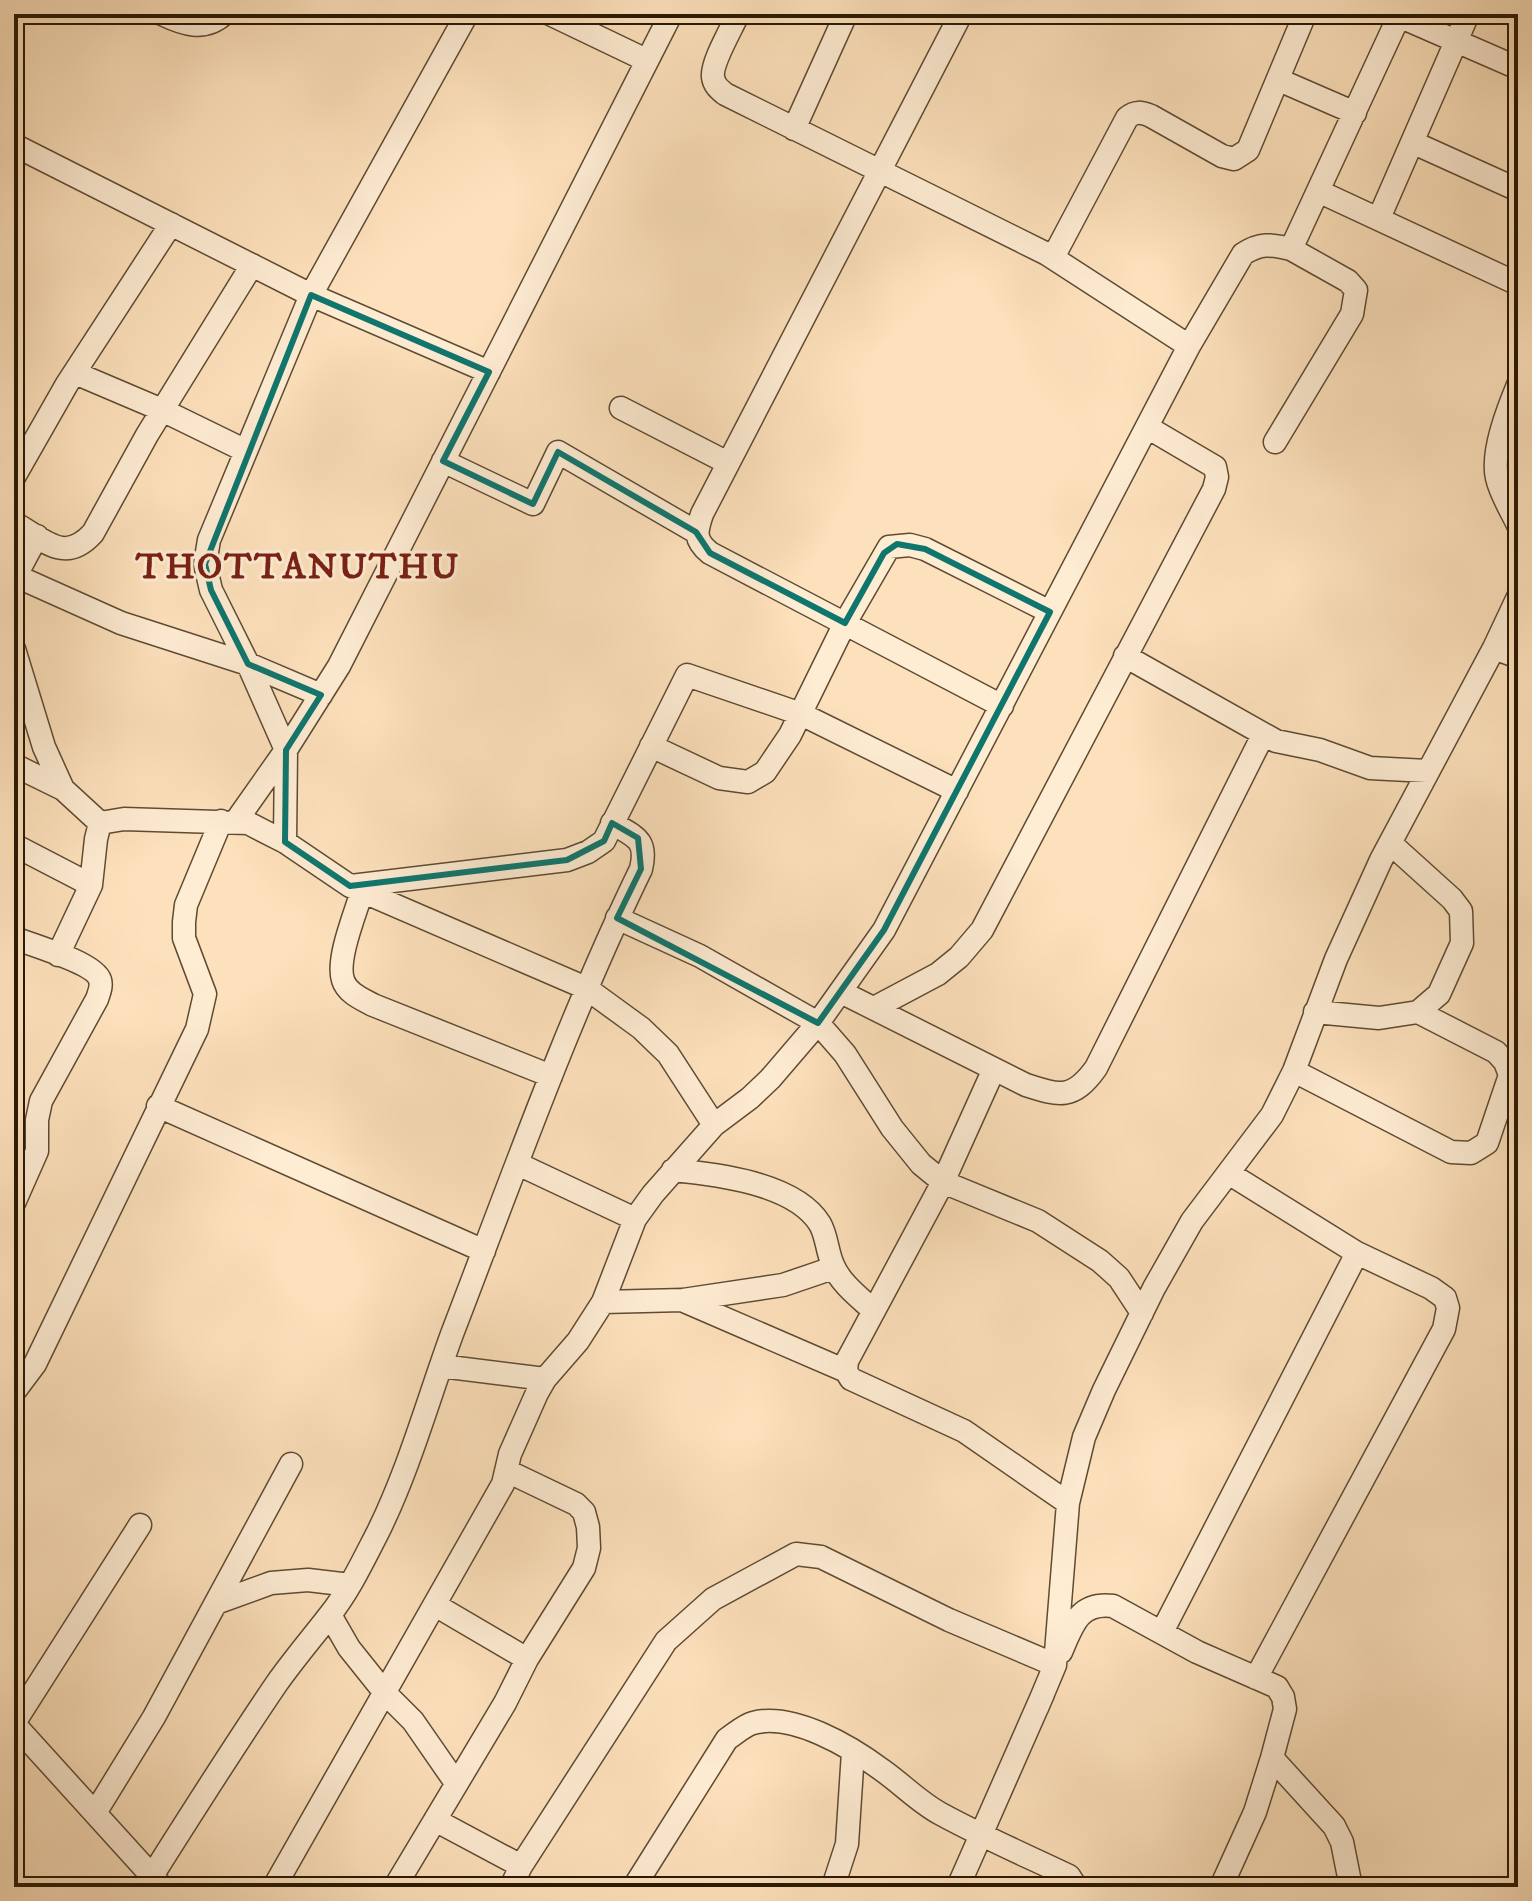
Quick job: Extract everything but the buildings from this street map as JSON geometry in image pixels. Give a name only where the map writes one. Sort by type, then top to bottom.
[{"type":"street","points":[[162,14],[199,26],[215,22],[224,14]]},
{"type":"street","points":[[285,842],[286,750],[211,590],[205,564],[209,540],[311,295],[467,14]]},
{"type":"street","points":[[550,14],[646,60]]},
{"type":"street","points":[[14,1392],[35,1364],[197,1029],[205,994],[184,938],[186,905],[229,821],[286,750],[339,666],[671,14]]},
{"type":"street","points":[[738,14],[713,68],[717,87],[878,172],[1047,254],[1189,346]]},
{"type":"street","points":[[794,129],[846,14]]},
{"type":"street","points":[[1047,254],[1057,250],[1127,118],[1133,113],[1151,116],[1222,156],[1234,159],[1248,150],[1305,14]]},
{"type":"street","points":[[1379,218],[1468,14]]},
{"type":"street","points":[[1291,249],[1398,15],[1518,68]]},
{"type":"street","points":[[951,17],[878,172],[728,463],[696,532],[698,543],[710,553],[1002,706]]},
{"type":"street","points":[[1279,80],[1355,113]]},
{"type":"street","points":[[1414,143],[1518,190]]},
{"type":"street","points":[[14,145],[311,295],[489,372]]},
{"type":"street","points":[[1318,191],[1518,282]]},
{"type":"street","points":[[14,477],[75,373],[171,224]]},
{"type":"street","points":[[274,1887],[503,1484],[510,1454],[545,1379],[578,1341],[603,1302],[635,1219],[673,1170],[714,1125],[750,1098],[818,1023],[884,930],[1189,346],[1243,254],[1267,243],[1291,249],[1348,281],[1356,290],[1352,314],[1275,442]]},
{"type":"street","points":[[14,523],[55,547],[69,549],[81,546],[93,533],[162,410],[252,265]]},
{"type":"street","points":[[75,373],[162,410],[246,451]]},
{"type":"street","points":[[1518,385],[1508,408],[1496,457],[1496,476],[1518,525]]},
{"type":"street","points":[[621,408],[728,463]]},
{"type":"street","points":[[874,1008],[938,974],[959,957],[982,930],[1214,489],[1217,477],[1215,467],[1147,427]]},
{"type":"street","points":[[443,461],[533,504],[558,452],[696,532]]},
{"type":"street","points":[[37,536],[15,578],[121,623],[248,664],[321,695]]},
{"type":"street","points":[[651,746],[719,778],[748,782],[765,772],[801,714],[845,623],[884,553],[897,544],[925,549],[1050,612]]},
{"type":"street","points":[[958,1887],[984,1834],[1055,1665],[1068,1503],[1084,1437],[1104,1390],[1192,1221],[1272,1115],[1294,1071],[1315,1012],[1390,843],[1518,597]]},
{"type":"street","points":[[1494,648],[1518,657]]},
{"type":"street","points":[[14,649],[44,747],[63,789]]},
{"type":"street","points":[[1125,656],[1276,741],[1320,750],[1370,768],[1427,771]]},
{"type":"street","points":[[356,888],[567,860],[588,852],[604,841],[687,675],[801,714],[957,791]]},
{"type":"street","points":[[841,992],[1026,1085],[1055,1094],[1071,1093],[1086,1082],[1096,1068],[1263,735]]},
{"type":"street","points":[[14,765],[63,789],[100,823]]},
{"type":"street","points":[[100,823],[124,819],[248,823],[285,842],[356,888],[586,988],[641,1028],[668,1054],[714,1125]]},
{"type":"street","points":[[58,955],[91,885],[100,823]]},
{"type":"street","points":[[140,1525],[14,1723],[157,1881],[255,1715],[302,1647],[330,1615],[379,1530],[551,1076],[586,988],[641,869],[644,847],[638,838],[612,823]]},
{"type":"street","points":[[1315,1012],[1379,1018],[1418,1012],[1439,994],[1462,943],[1461,911],[1452,899],[1390,843]]},
{"type":"street","points":[[14,845],[91,885]]},
{"type":"street","points":[[356,888],[342,964],[343,981],[352,993],[373,1005],[551,1076]]},
{"type":"street","points":[[617,918],[700,956],[818,1023],[845,1054],[892,1128],[921,1164],[943,1182],[1013,1210],[1069,1240],[1119,1278],[1142,1313]]},
{"type":"street","points":[[14,938],[87,967],[99,977],[101,984],[97,999],[41,1101],[37,1120],[37,1151],[14,1203]]},
{"type":"street","points":[[1294,1071],[1451,1152],[1471,1153],[1487,1143],[1510,1075],[1505,1062],[1496,1052],[1418,1012]]},
{"type":"street","points":[[846,1371],[847,1361],[943,1182],[994,1069]]},
{"type":"street","points":[[158,1106],[484,1251]]},
{"type":"street","points":[[518,1164],[635,1219]]},
{"type":"street","points":[[673,1170],[726,1175],[783,1195],[806,1208],[820,1224],[833,1268],[874,1311]]},
{"type":"street","points":[[1230,1174],[1357,1253],[1431,1288],[1445,1298],[1448,1308],[1444,1329],[1256,1678]]},
{"type":"street","points":[[1162,1632],[1357,1253]]},
{"type":"street","points":[[603,1302],[683,1300],[783,1285],[833,1268]]},
{"type":"street","points":[[683,1300],[846,1371],[851,1379],[964,1431],[1068,1503]]},
{"type":"street","points":[[441,1366],[545,1379]]},
{"type":"street","points":[[95,1813],[154,1717],[291,1464]]},
{"type":"street","points":[[395,1887],[505,1703],[527,1659],[584,1568],[589,1548],[584,1512],[576,1504],[507,1471]]},
{"type":"street","points":[[435,1820],[516,1877],[666,1641],[713,1599],[796,1554],[821,1557],[949,1620],[1055,1665]]},
{"type":"street","points":[[216,1603],[271,1583],[308,1580],[350,1585]]},
{"type":"street","points":[[1037,1708],[1072,1626],[1085,1609],[1098,1604],[1113,1606],[1197,1652],[1277,1687],[1285,1709],[1272,1758],[1255,1812],[1221,1887]]},
{"type":"street","points":[[435,1605],[527,1659]]},
{"type":"street","points":[[330,1615],[349,1648],[385,1693],[413,1721],[456,1783]]},
{"type":"street","points":[[634,1887],[727,1739],[749,1724],[784,1721],[807,1728],[853,1752],[880,1768],[939,1813],[1069,1876],[1076,1887]]},
{"type":"street","points":[[833,1887],[847,1844],[853,1752]]},
{"type":"street","points":[[1272,1758],[1334,1826],[1342,1842],[1351,1887]]},
{"type":"highlighted area","points":[[311,295],[489,372],[443,461],[533,504],[558,452],[696,532],[710,553],[845,623],[884,553],[897,544],[925,549],[1050,612],[884,930],[818,1023],[617,918],[641,869],[638,838],[612,823],[604,841],[567,860],[350,886],[285,842],[286,750],[321,695],[248,664],[211,590],[205,564]]},
{"type":"district","name":"THOTTANUTHU","points":[[298,565]]}]
